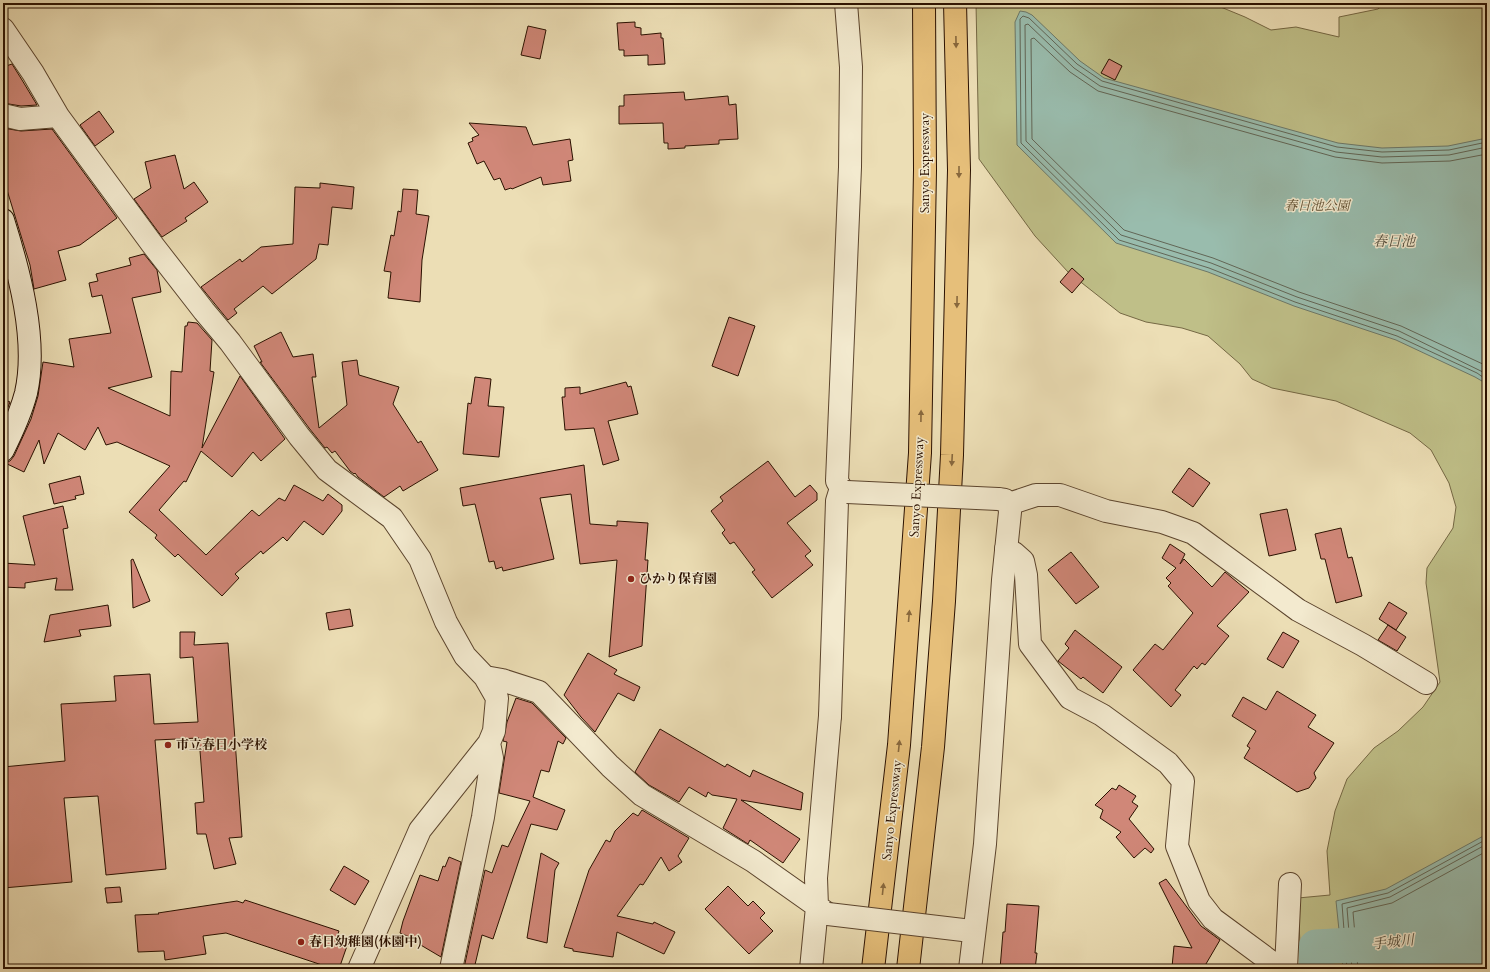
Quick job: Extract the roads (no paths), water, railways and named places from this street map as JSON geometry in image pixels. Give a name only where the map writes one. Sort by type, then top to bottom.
[{"type":"highway","name":"Sanyo Expressway","points":[[873,969],[899,745],[911,599],[920,453],[925,170],[924,3]]},
{"type":"highway","points":[[908,969],[933,747],[944,601],[952,454],[959,170],[955,3]]},
{"type":"street","points":[[846,3],[851,67],[850,167],[837,481],[844,490],[1004,502],[1036,495],[1060,495],[1106,511],[1162,522],[1193,533],[1298,610],[1363,645],[1426,683]]},
{"type":"street","points":[[3,30],[33,73],[58,116],[152,244],[322,464],[327,470],[392,518],[420,558],[446,622],[465,656],[485,677],[497,698],[494,731],[489,743],[420,830],[359,969]]},
{"type":"street","points":[[3,115],[20,119],[58,116]]},
{"type":"street","points":[[3,220],[10,243],[28,322],[30,355],[26,393],[12,432],[3,450]]},
{"type":"street","points":[[811,969],[823,910],[816,878],[830,716],[837,501],[844,490]]},
{"type":"street","points":[[970,969],[969,931],[985,844],[1003,580],[1010,512],[1004,502]]},
{"type":"street","points":[[1006,549],[1014,553],[1023,561],[1026,575],[1030,644],[1070,698],[1102,715],[1162,759],[1183,781],[1177,846],[1199,901],[1213,919],[1274,964],[1286,969],[1290,884]]},
{"type":"street","points":[[485,677],[502,680],[539,692],[610,766],[642,795],[753,861],[823,910],[969,931]]},
{"type":"street","points":[[451,969],[483,817],[492,758],[489,743]]},
{"type":"water","name":"春日池","points":[[1020,11],[1032,15],[1080,61],[1104,78],[1338,143],[1382,148],[1448,146],[1487,138],[1487,384],[1396,340],[1294,306],[1208,272],[1116,243],[1017,145],[1015,22]]},
{"type":"water","points":[[1487,834],[1487,966],[1475,969],[1343,969],[1336,901],[1386,889]]},
{"type":"waterway","name":"手城川","points":[[1316,969],[1316,947],[1389,943]]},
{"type":"place","name":"ひかり保育園","points":[[631,579]]},
{"type":"place","name":"市立春日小学校","points":[[168,745]]},
{"type":"place","name":"春日幼稚園(休園中)","points":[[301,942]]},
{"type":"park label","name":"春日池公園","points":[[1317,206]]}]
